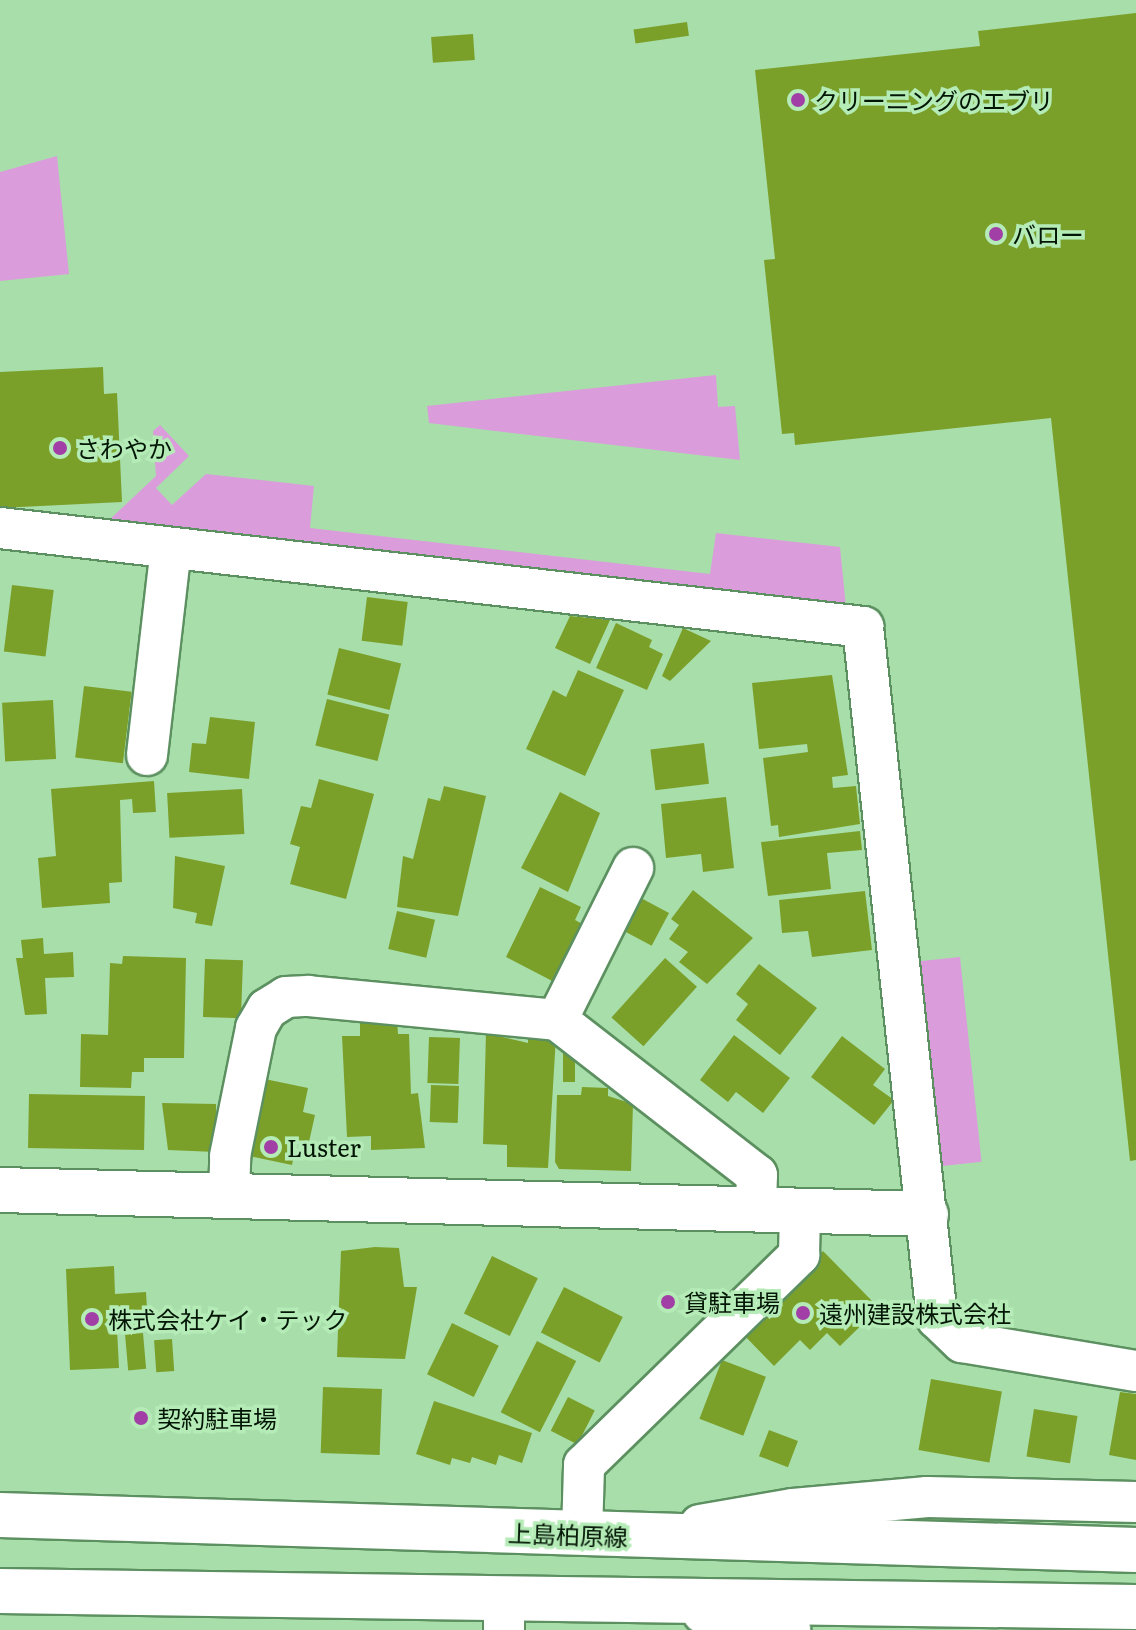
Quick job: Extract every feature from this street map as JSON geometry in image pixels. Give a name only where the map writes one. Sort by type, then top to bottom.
[{"type":"street","points":[[0,528],[863,627],[937,1318],[962,1342],[1136,1371]]},
{"type":"street","points":[[147,755],[171,548]]},
{"type":"street","points":[[557,1020],[633,868]]},
{"type":"street","points":[[229,1194],[230,1156],[256,1028],[267,1009],[286,997],[557,1020],[757,1175],[756,1209]]},
{"type":"street","points":[[0,1190],[926,1214]]},
{"type":"street","points":[[582,1534],[584,1465],[799,1255],[800,1211]]},
{"type":"street","points":[[641,1536],[793,1509],[927,1497],[1136,1502]]},
{"type":"street","name":"上島柏原線","points":[[0,1515],[1136,1550]]},
{"type":"street","points":[[0,1591],[504,1615],[639,1601],[1136,1607]]},
{"type":"street","points":[[639,1601],[790,1630]]},
{"type":"shaded area","points":[[57,156],[69,274],[0,281],[0,172]]},
{"type":"shaded area","points":[[716,375],[718,407],[735,406],[740,460],[429,423],[427,406]]},
{"type":"shaded area","points":[[160,425],[189,456],[156,488],[172,505],[206,474],[314,486],[310,528],[710,574],[716,533],[840,547],[846,607],[107,522],[156,476],[153,431]]},
{"type":"shaded area","points":[[960,957],[982,1162],[936,1167],[914,962]]},
{"type":"building","points":[[1136,13],[1136,1160],[1130,1161],[1051,418],[795,445],[794,433],[782,434],[764,260],[775,259],[755,70],[980,46],[978,31]]},
{"type":"building","points":[[687,22],[689,36],[635,43],[634,30]]},
{"type":"building","points":[[473,34],[475,60],[433,63],[431,37]]},
{"type":"building","name":"さわやか","points":[[103,367],[104,394],[117,393],[122,502],[0,508],[0,372]]},
{"type":"building","points":[[12,585],[54,590],[46,657],[4,652]]},
{"type":"building","points":[[367,597],[408,602],[402,646],[362,641]]},
{"type":"building","points":[[570,616],[610,620],[590,664],[555,648]]},
{"type":"building","points":[[616,623],[652,640],[649,647],[663,654],[647,690],[596,668]]},
{"type":"building","points":[[683,628],[711,641],[670,681],[662,676]]},
{"type":"building","points":[[339,648],[401,663],[389,710],[327,695]]},
{"type":"building","points":[[578,670],[624,690],[585,776],[526,749],[553,690],[566,697]]},
{"type":"building","points":[[832,675],[848,775],[832,777],[833,788],[856,786],[860,824],[779,837],[778,825],[771,826],[763,758],[808,752],[807,744],[759,749],[752,683]]},
{"type":"building","points":[[84,686],[132,692],[123,763],[75,757]]},
{"type":"building","points":[[327,699],[389,714],[377,761],[315,746]]},
{"type":"building","points":[[53,700],[56,759],[5,762],[2,703]]},
{"type":"building","points":[[210,717],[255,722],[249,779],[189,772],[192,743],[206,744]]},
{"type":"building","points":[[704,743],[709,784],[655,790],[650,750]]},
{"type":"building","points":[[319,779],[374,794],[346,899],[290,884],[300,847],[290,844],[301,806],[311,808]]},
{"type":"building","points":[[154,781],[156,812],[133,813],[132,799],[120,800],[122,882],[109,883],[110,903],[42,908],[38,858],[56,856],[51,789]]},
{"type":"building","points":[[444,786],[486,796],[458,916],[397,907],[403,856],[413,859],[428,798],[440,801]]},
{"type":"building","points":[[242,789],[244,834],[169,838],[167,793]]},
{"type":"building","points":[[560,792],[600,813],[568,892],[521,868]]},
{"type":"building","points":[[726,797],[734,868],[703,872],[701,854],[666,858],[661,804]]},
{"type":"building","points":[[860,831],[862,850],[827,853],[831,889],[768,896],[761,842]]},
{"type":"building","points":[[175,856],[225,866],[212,926],[195,923],[197,913],[173,908]]},
{"type":"building","points":[[540,887],[581,907],[575,920],[586,926],[558,984],[506,957]]},
{"type":"building","points":[[693,890],[753,938],[707,984],[679,962],[688,952],[669,939],[679,925],[671,919]]},
{"type":"building","points":[[865,891],[872,950],[812,957],[808,931],[782,933],[779,900]]},
{"type":"building","points":[[639,897],[669,913],[652,946],[622,930]]},
{"type":"building","points":[[397,911],[435,920],[426,958],[388,949]]},
{"type":"building","points":[[43,938],[44,954],[73,952],[74,977],[45,978],[47,1014],[25,1015],[16,958],[23,958],[21,940]]},
{"type":"building","points":[[123,956],[186,958],[184,1058],[144,1058],[144,1072],[132,1072],[131,1088],[80,1087],[81,1034],[108,1035],[110,963],[122,964]]},
{"type":"building","points":[[665,958],[697,987],[643,1046],[611,1017]]},
{"type":"building","points":[[205,959],[243,960],[241,1018],[203,1017]]},
{"type":"building","points":[[759,964],[817,1008],[780,1055],[736,1020],[748,1004],[736,994]]},
{"type":"building","points":[[397,1018],[398,1034],[409,1034],[411,1094],[418,1093],[425,1148],[371,1150],[371,1136],[347,1137],[342,1036],[360,1036],[360,1019]]},
{"type":"building","points":[[528,1031],[556,1037],[548,1168],[507,1167],[507,1145],[483,1144],[486,1033],[528,1043]]},
{"type":"building","points":[[734,1035],[790,1078],[763,1113],[736,1092],[728,1102],[700,1080]]},
{"type":"building","points":[[842,1036],[885,1069],[873,1085],[894,1100],[874,1125],[811,1077]]},
{"type":"building","points":[[429,1037],[460,1038],[458,1084],[427,1083]]},
{"type":"building","points":[[563,1049],[575,1049],[575,1082],[563,1082]]},
{"type":"building","points":[[260,1078],[308,1088],[303,1112],[315,1115],[309,1142],[297,1140],[292,1165],[244,1155]]},
{"type":"building","points":[[431,1085],[459,1086],[458,1123],[430,1122]]},
{"type":"building","points":[[582,1087],[608,1088],[608,1096],[633,1104],[631,1171],[559,1169],[555,1162],[557,1095],[581,1095]]},
{"type":"building","points":[[29,1094],[145,1096],[144,1150],[28,1148]]},
{"type":"building","points":[[162,1103],[216,1104],[216,1152],[168,1150]]},
{"type":"building","points":[[399,1248],[404,1287],[417,1287],[405,1359],[337,1357],[341,1251]]},
{"type":"building","points":[[823,1251],[879,1308],[840,1346],[827,1333],[810,1350],[800,1340],[774,1366],[741,1332]]},
{"type":"building","points":[[492,1256],[538,1278],[510,1336],[464,1314]]},
{"type":"building","points":[[114,1266],[115,1294],[146,1292],[148,1326],[117,1329],[119,1368],[70,1370],[66,1269]]},
{"type":"building","points":[[564,1287],[623,1317],[600,1362],[541,1332]]},
{"type":"building","points":[[452,1323],[499,1346],[474,1397],[427,1374]]},
{"type":"building","points":[[143,1333],[146,1369],[128,1370],[125,1335]]},
{"type":"building","points":[[172,1339],[174,1371],[156,1372],[154,1340]]},
{"type":"building","points":[[537,1341],[576,1361],[540,1432],[501,1412]]},
{"type":"building","points":[[722,1360],[766,1377],[743,1436],[699,1419]]},
{"type":"building","points":[[931,1379],[1002,1392],[989,1462],[918,1450]]},
{"type":"building","points":[[323,1387],[382,1389],[380,1455],[321,1453]]},
{"type":"building","points":[[1120,1392],[1136,1394],[1136,1460],[1109,1455]]},
{"type":"building","points":[[568,1397],[595,1411],[577,1444],[551,1431]]},
{"type":"building","points":[[434,1401],[532,1433],[522,1463],[499,1455],[496,1465],[472,1457],[470,1463],[452,1458],[450,1465],[416,1454]]},
{"type":"building","points":[[1034,1409],[1077,1416],[1070,1463],[1026,1456]]},
{"type":"building","points":[[769,1430],[798,1441],[788,1467],[759,1456]]},
{"type":"place","name":"クリーニングのエブリ","points":[[798,100]]},
{"type":"place","name":"バロー","points":[[996,234]]},
{"type":"place","name":"さわやか","points":[[60,448]]},
{"type":"place","name":"Luster","points":[[271,1147]]},
{"type":"place","name":"貸駐車場","points":[[668,1302]]},
{"type":"place","name":"遠州建設株式会社","points":[[803,1313]]},
{"type":"place","name":"株式会社ケイ・テック","points":[[92,1319]]},
{"type":"place","name":"契約駐車場","points":[[141,1418]]}]
